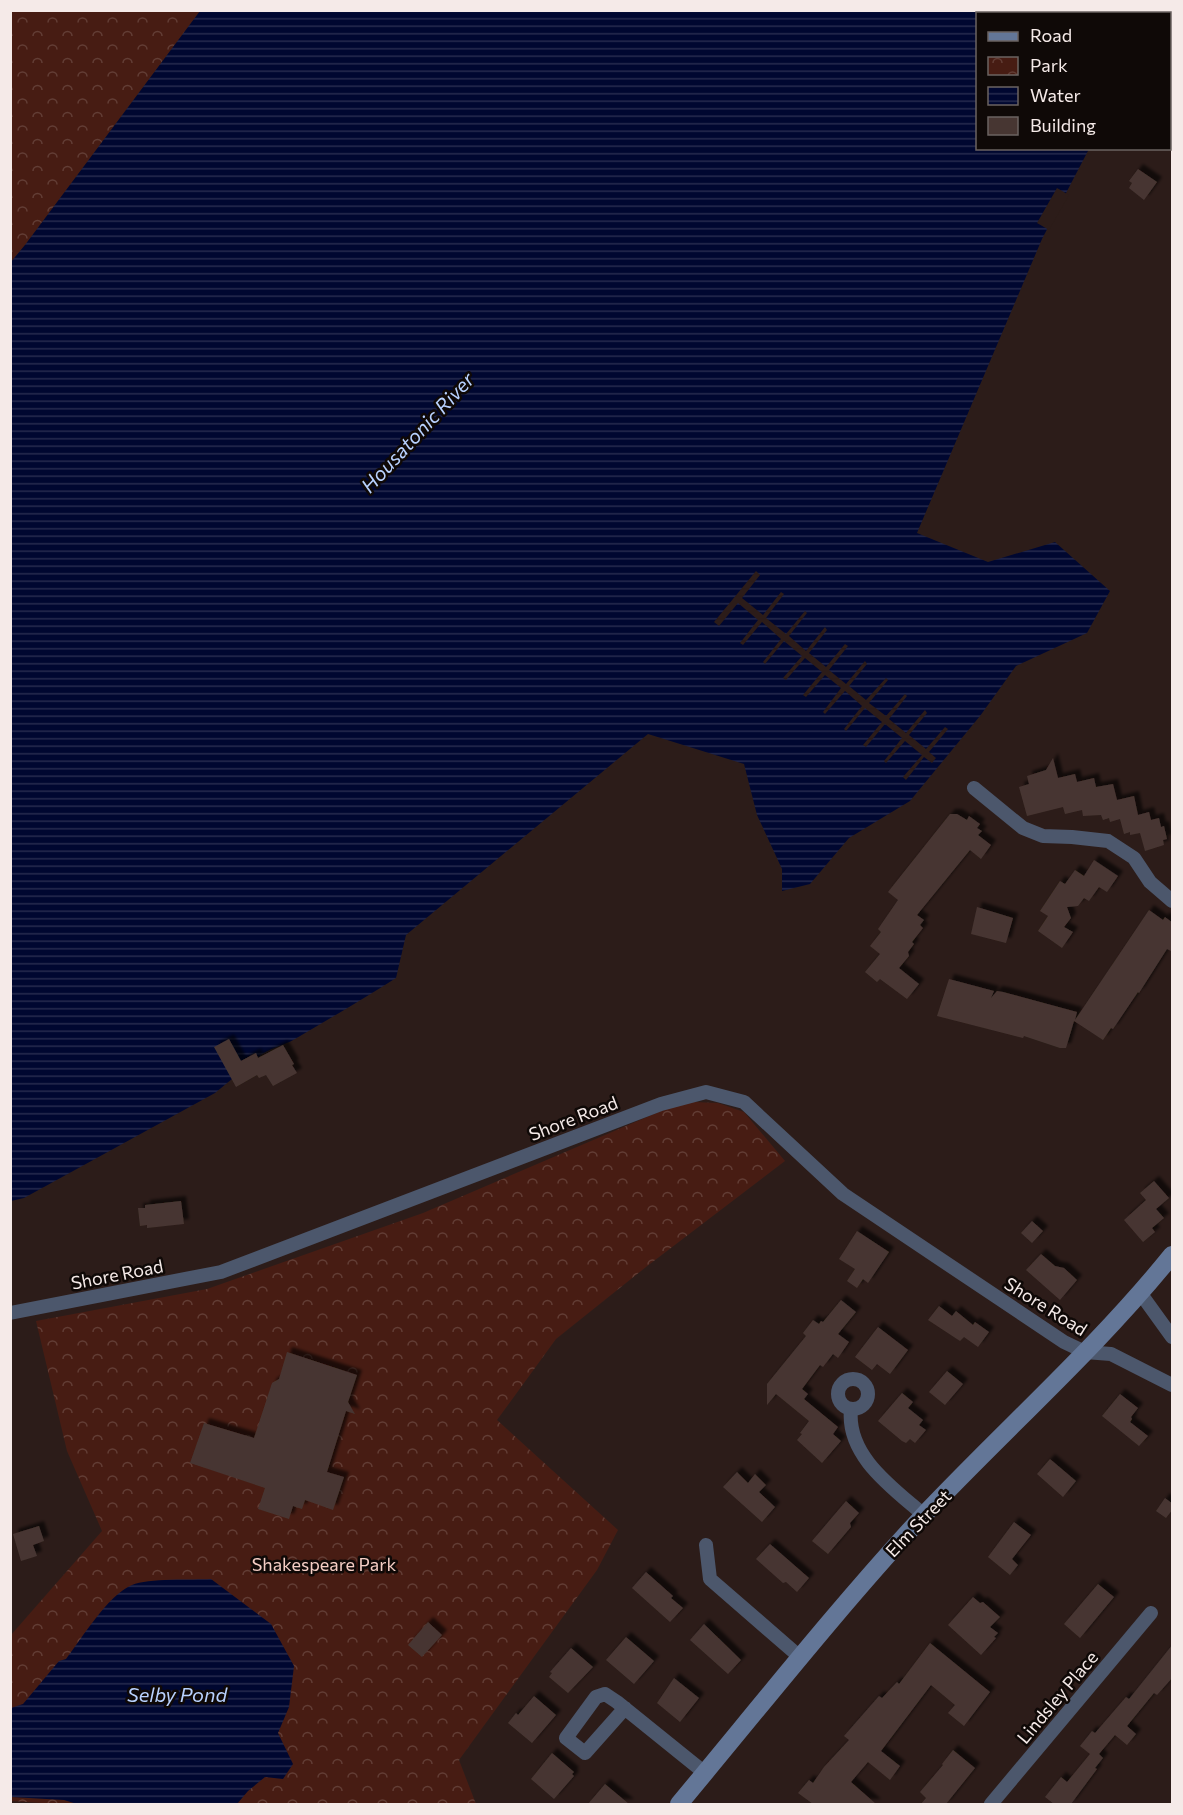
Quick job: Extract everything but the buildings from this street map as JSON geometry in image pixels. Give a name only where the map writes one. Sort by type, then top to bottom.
[{"type":"street","points":[[974,788],[1023,828],[1043,836],[1108,841],[1134,858],[1150,882],[1173,901]]},
{"type":"street","name":"Shore Road","points":[[10,1313],[221,1272],[661,1104],[706,1092],[744,1102],[843,1194],[1064,1342],[1085,1352]]},
{"type":"street","name":"Elm Street","points":[[679,1804],[879,1564],[924,1515],[1085,1352],[1141,1293],[1173,1255]]},
{"type":"street","points":[[1141,1293],[1173,1337]]},
{"type":"street","points":[[1085,1352],[1111,1354],[1173,1385]]},
{"type":"street","points":[[851,1409],[851,1428],[857,1445],[884,1479],[924,1515]]},
{"type":"street","points":[[706,1545],[710,1579],[801,1658]]},
{"type":"street","name":"Lindsley Place","points":[[991,1804],[1151,1614]]},
{"type":"street","points":[[625,1708],[705,1773]]},
{"type":"green space","points":[[11,11],[200,11],[11,262]]},
{"type":"green space","name":"Shakespeare Park","points":[[694,1102],[718,1103],[744,1112],[785,1161],[556,1339],[497,1420],[618,1530],[597,1570],[459,1760],[476,1804],[58,1804],[11,1801],[11,1635],[102,1531],[67,1451],[36,1321],[207,1289],[423,1213],[668,1108]]},
{"type":"water","name":"Housatonic River","points":[[200,11],[1172,11],[1171,102],[1171,12],[976,12],[976,150],[1088,150],[1042,239],[917,533],[988,562],[1055,542],[1110,591],[1087,633],[1016,666],[980,716],[910,801],[849,838],[810,884],[782,891],[782,869],[757,815],[744,764],[648,734],[406,935],[396,978],[295,1039],[258,1057],[255,1053],[241,1061],[232,1079],[215,1093],[24,1198],[11,1201],[11,262]]},
{"type":"water","name":"Selby Pond","points":[[211,1579],[271,1624],[294,1666],[289,1707],[278,1733],[293,1764],[283,1779],[265,1777],[237,1804],[77,1804],[64,1800],[11,1797],[11,1708],[23,1704],[59,1661],[66,1659],[105,1607],[123,1590],[148,1581]]},
{"type":"pier","points":[[1057,188],[1069,195],[1049,230],[1037,223]]},
{"type":"pier","points":[[756,571],[760,575],[742,598],[763,615],[781,592],[784,594],[766,618],[786,634],[805,611],[807,613],[789,636],[806,651],[825,627],[827,630],[809,653],[826,667],[845,644],[848,646],[829,670],[846,684],[865,661],[867,664],[849,686],[866,700],[886,678],[888,680],[869,703],[886,716],[905,694],[907,696],[889,719],[906,733],[925,710],[927,713],[909,735],[926,749],[945,727],[948,729],[929,752],[936,758],[932,763],[924,757],[906,780],[903,777],[922,755],[905,741],[886,763],[884,761],[902,738],[885,724],[866,747],[863,745],[882,722],[865,708],[846,731],[844,729],[862,706],[845,691],[825,714],[823,712],[841,688],[825,675],[806,697],[803,695],[822,672],[805,658],[786,680],[783,678],[802,656],[784,641],[765,664],[763,662],[781,639],[762,622],[743,645],[740,643],[758,620],[738,603],[719,626],[714,622]]}]
